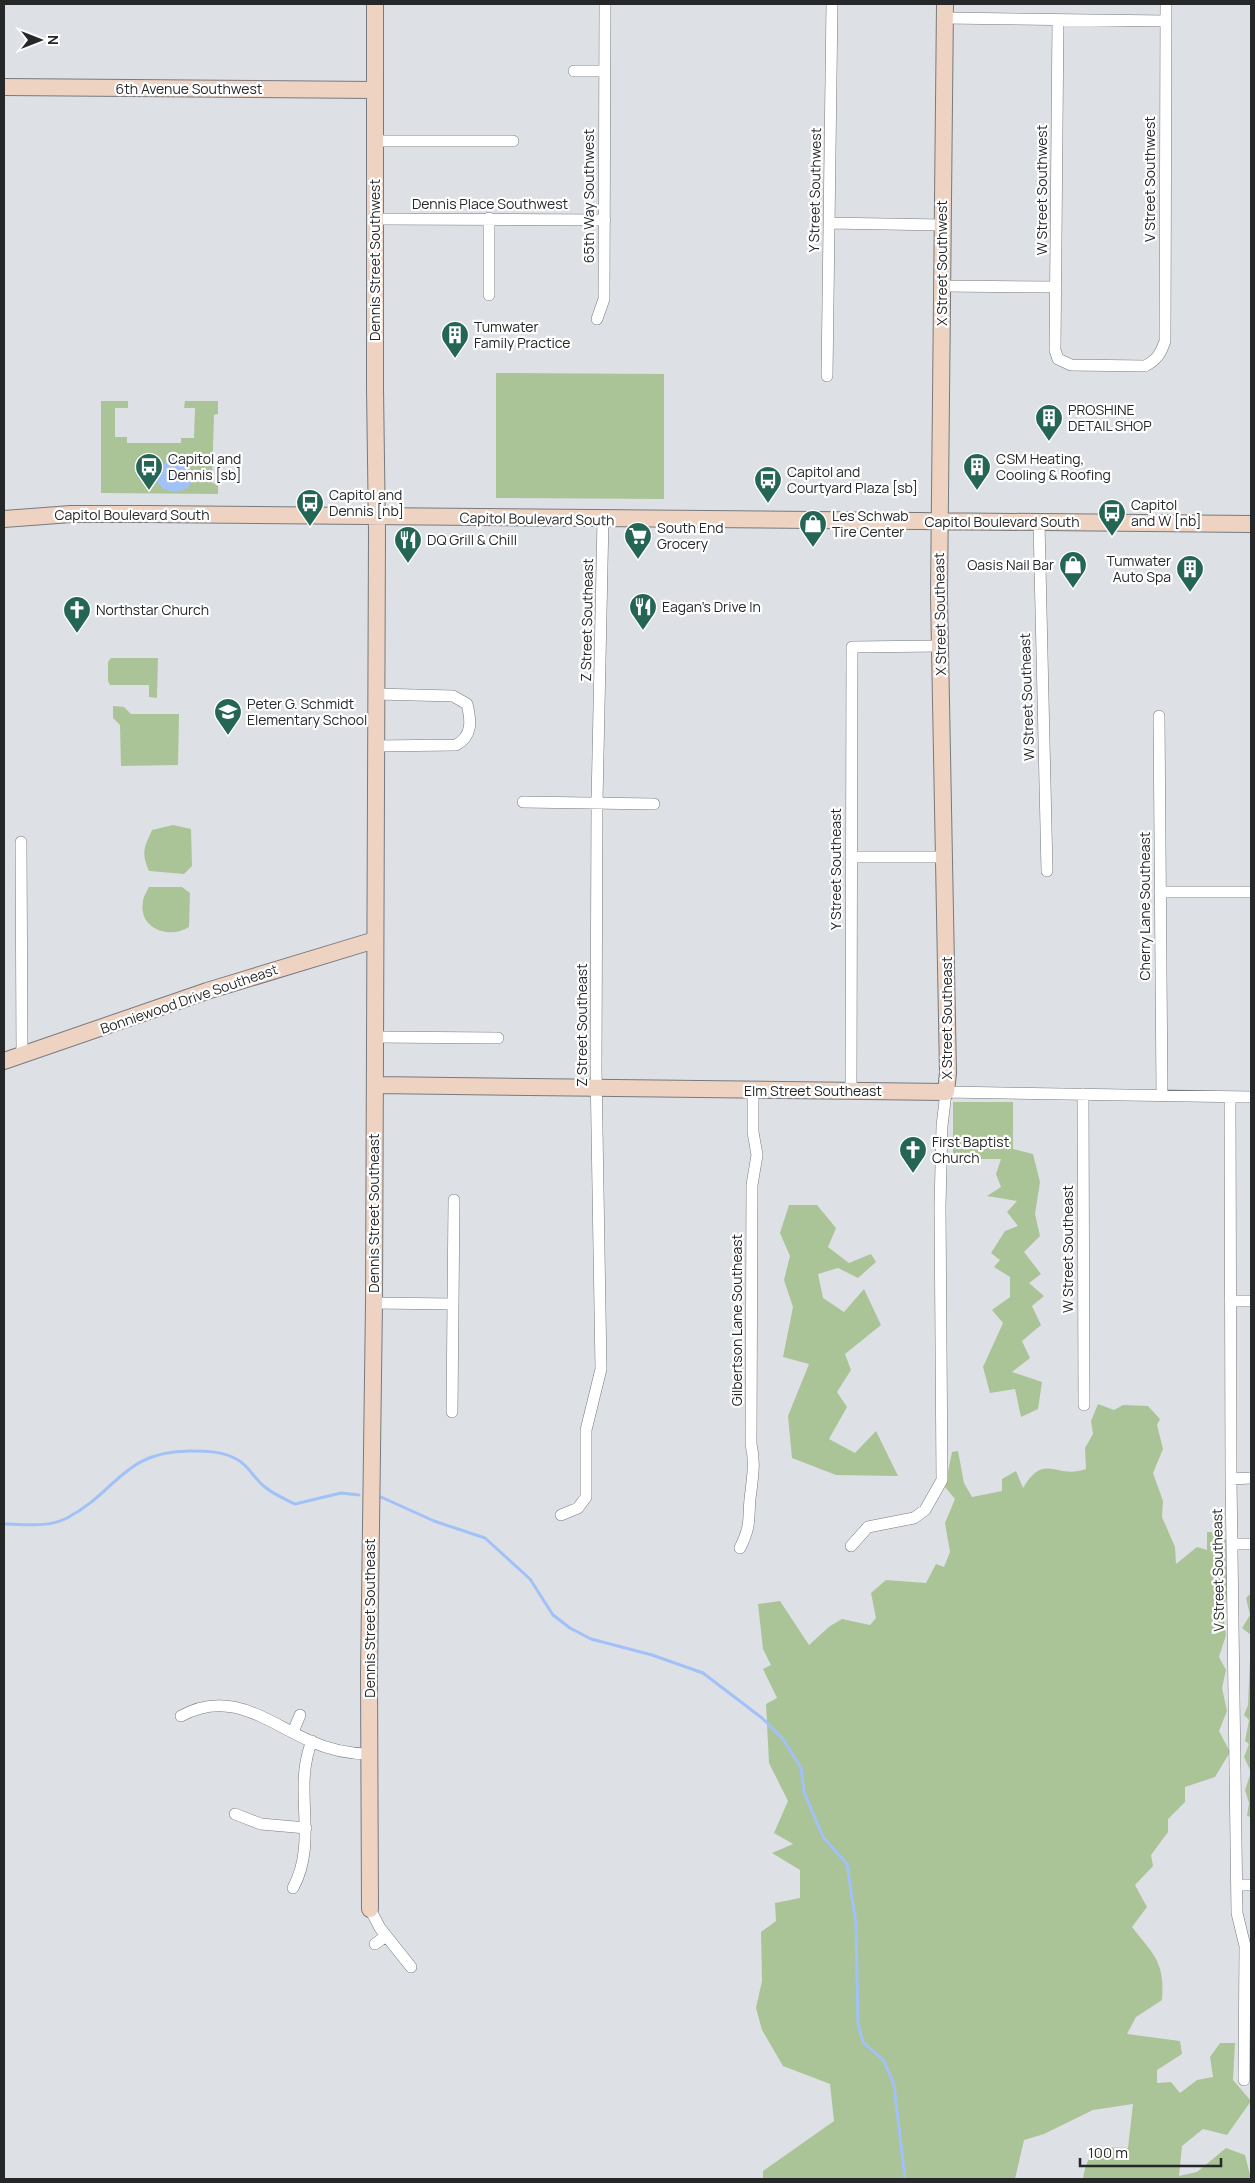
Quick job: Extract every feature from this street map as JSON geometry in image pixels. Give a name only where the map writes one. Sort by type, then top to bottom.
[{"type":"street","name":"Dennis Street Southwest","points":[[375,4],[377,517]]},
{"type":"street","name":"65th Way Southwest","points":[[597,320],[604,299],[605,4]]},
{"type":"street","name":"Y Street Southwest","points":[[827,376],[832,4]]},
{"type":"street","name":"V Street Southwest","points":[[1058,360],[1071,365],[1145,366],[1154,362],[1161,353],[1165,341],[1166,4]]},
{"type":"street","points":[[945,11],[1058,20],[1166,21]]},
{"type":"street","name":"X Street Southwest","points":[[939,522],[945,11]]},
{"type":"street","name":"W Street Southwest","points":[[1058,20],[1055,350],[1058,360]]},
{"type":"street","points":[[574,71],[604,71]]},
{"type":"street","name":"6th Avenue Southwest","points":[[4,87],[375,90]]},
{"type":"street","points":[[375,141],[514,141]]},
{"type":"street","points":[[489,218],[489,295]]},
{"type":"street","name":"Dennis Place Southwest","points":[[375,219],[604,220]]},
{"type":"street","points":[[829,223],[942,225]]},
{"type":"street","points":[[942,286],[1056,287]]},
{"type":"street","name":"Capitol Boulevard South","points":[[4,519],[92,514],[1251,524]]},
{"type":"street","name":"Dennis Street Southeast","points":[[370,1909],[377,517]]},
{"type":"street","name":"Z Street Southeast","points":[[561,1516],[578,1508],[586,1496],[586,1430],[601,1369],[597,1088],[597,802],[604,519]]},
{"type":"street","name":"X Street Southeast","points":[[851,1546],[868,1527],[914,1518],[925,1510],[942,1480],[944,1470],[940,1206],[942,1126],[948,1073],[939,522]]},
{"type":"street","name":"W Street Southeast","points":[[1039,523],[1047,870]]},
{"type":"street","name":"Y Street Southeast","points":[[851,1092],[852,647],[940,646]]},
{"type":"street","points":[[376,694],[454,696],[467,704],[470,724],[469,734],[463,742],[456,746],[376,746]]},
{"type":"street","name":"Cherry Lane Southeast","points":[[1159,716],[1162,1095]]},
{"type":"street","points":[[523,802],[654,804]]},
{"type":"street","points":[[21,842],[22,1054]]},
{"type":"street","points":[[851,857],[944,857]]},
{"type":"street","points":[[1160,892],[1251,892]]},
{"type":"street","name":"Bonniewood Drive Southeast","points":[[4,1061],[207,991],[375,940]]},
{"type":"street","points":[[375,1037],[498,1038]]},
{"type":"street","name":"Elm Street Southeast","points":[[375,1085],[1251,1097]]},
{"type":"street","name":"Gilbertson Lane Southeast","points":[[740,1548],[750,1528],[751,1491],[755,1468],[751,1444],[752,1184],[757,1155],[753,1132],[753,1091]]},
{"type":"street","name":"W Street Southeast","points":[[1083,1094],[1084,1405]]},
{"type":"street","name":"V Street Southeast","points":[[1230,1097],[1231,1479],[1237,1913],[1245,1946],[1248,2042],[1244,2080]]},
{"type":"street","points":[[452,1412],[454,1200]]},
{"type":"street","points":[[1230,1300],[1251,1301]]},
{"type":"street","points":[[374,1303],[453,1304]]},
{"type":"street","points":[[1231,1479],[1251,1478]]},
{"type":"street","points":[[1233,1544],[1251,1544]]},
{"type":"street","points":[[181,1716],[203,1707],[231,1706],[248,1711],[340,1752],[370,1754]]},
{"type":"street","points":[[294,1732],[300,1715]]},
{"type":"street","points":[[293,1888],[305,1859],[305,1764],[312,1741]]},
{"type":"street","points":[[235,1814],[261,1824],[306,1828]]},
{"type":"street","points":[[1237,1885],[1251,1885]]},
{"type":"street","points":[[370,1909],[386,1936],[411,1967]]},
{"type":"street","points":[[375,1944],[386,1936]]},
{"type":"green space","points":[[496,373],[664,374],[664,499],[496,498]]},
{"type":"green space","points":[[101,401],[128,401],[128,408],[115,408],[115,437],[127,437],[127,443],[181,443],[181,438],[194,438],[195,408],[184,408],[185,401],[218,401],[218,414],[214,415],[212,483],[218,484],[218,494],[101,493]]},
{"type":"green space","points":[[111,658],[158,658],[157,698],[149,697],[149,685],[110,685],[108,681],[108,662]]},
{"type":"green space","points":[[113,706],[124,707],[131,714],[179,714],[178,765],[121,766],[120,725],[113,718]]},
{"type":"green space","points":[[173,825],[191,829],[192,866],[184,874],[149,871],[144,850],[152,830]]},
{"type":"green space","points":[[149,887],[182,887],[190,893],[189,927],[181,931],[164,932],[150,925],[145,919],[143,911],[144,898]]},
{"type":"green space","points":[[953,1102],[1013,1102],[1013,1149],[1033,1154],[1040,1182],[1035,1214],[1040,1236],[1024,1252],[1041,1274],[1029,1283],[1044,1296],[1032,1306],[1041,1325],[1022,1341],[1030,1358],[1012,1372],[1042,1382],[1038,1409],[1021,1417],[1015,1389],[990,1393],[983,1367],[1003,1323],[992,1310],[1010,1297],[1010,1277],[994,1267],[1000,1260],[991,1253],[1005,1231],[1018,1226],[1007,1212],[1017,1201],[987,1196],[1001,1187],[996,1174],[1001,1159],[953,1159]]},
{"type":"green space","points":[[789,1205],[817,1205],[836,1228],[828,1247],[849,1263],[871,1254],[876,1262],[858,1278],[838,1268],[818,1274],[823,1298],[844,1312],[864,1289],[881,1325],[845,1354],[851,1370],[837,1392],[847,1407],[829,1439],[855,1453],[876,1431],[898,1476],[836,1475],[792,1458],[788,1416],[809,1364],[783,1357],[793,1307],[784,1280],[790,1256],[780,1233]]},
{"type":"green space","points":[[1098,1404],[1114,1410],[1123,1405],[1148,1406],[1160,1419],[1157,1425],[1163,1449],[1153,1473],[1163,1501],[1162,1517],[1175,1547],[1176,1564],[1197,1547],[1207,1550],[1207,1532],[1215,1532],[1231,1543],[1230,1592],[1222,1608],[1226,1635],[1219,1657],[1226,1670],[1222,1688],[1227,1711],[1219,1731],[1230,1752],[1215,1777],[1185,1787],[1185,1802],[1168,1819],[1168,1832],[1151,1855],[1153,1866],[1135,1885],[1147,1907],[1132,1927],[1152,1952],[1160,1968],[1162,2000],[1136,2017],[1127,2034],[1180,2041],[1182,2054],[1157,2070],[1157,2083],[1171,2082],[1180,2093],[1197,2080],[1213,2077],[1210,2057],[1220,2043],[1235,2043],[1233,2080],[1251,2101],[1227,2135],[1203,2129],[1182,2146],[1179,2176],[1197,2172],[1226,2148],[1245,2155],[1251,2179],[1083,2179],[1088,2161],[1096,2151],[1109,2148],[1128,2148],[1133,2104],[1093,2110],[1044,2134],[1024,2140],[1015,2179],[763,2179],[763,2171],[834,2121],[830,2084],[783,2066],[762,2030],[756,2008],[762,1981],[761,1932],[776,1921],[775,1903],[800,1898],[800,1870],[772,1853],[793,1844],[774,1833],[788,1801],[769,1763],[766,1704],[777,1698],[763,1669],[771,1665],[763,1649],[758,1604],[780,1601],[809,1645],[830,1626],[842,1619],[870,1625],[876,1618],[871,1593],[886,1580],[926,1583],[936,1564],[944,1567],[950,1552],[945,1523],[955,1499],[945,1487],[952,1452],[958,1451],[964,1483],[972,1497],[1002,1491],[1002,1479],[1016,1471],[1023,1488],[1038,1471],[1045,1469],[1076,1471],[1086,1469],[1085,1448],[1093,1434],[1091,1421]]},
{"type":"green space","points":[[1251,1593],[1251,1635],[1242,1628],[1250,1615],[1246,1598]]},
{"type":"green space","points":[[1251,1635],[1251,1772],[1244,1757],[1249,1744],[1245,1741],[1249,1720],[1244,1715],[1248,1705]]},
{"type":"green space","points":[[1251,1772],[1251,1817],[1247,1816],[1249,1803],[1245,1790]]},
{"type":"water","points":[[174,458],[183,459],[189,468],[192,478],[189,486],[185,489],[171,491],[163,489],[158,483],[158,474],[166,461]]},
{"type":"waterway","points":[[4,1524],[28,1525],[60,1521],[84,1508],[135,1465],[168,1453],[190,1451],[209,1451],[232,1457],[242,1463],[268,1490],[295,1504],[341,1493],[359,1495]]},
{"type":"waterway","points":[[381,1497],[434,1521],[485,1538],[530,1579],[553,1615],[570,1628],[591,1639],[652,1655],[703,1673],[762,1718],[783,1739],[801,1768],[804,1792],[823,1837],[847,1864],[856,1924],[858,2024],[863,2042],[884,2061],[894,2085],[905,2179]]},
{"type":"place","name":"Tumwater Family Practice","points":[[455,359]]},
{"type":"place","name":"PROSHINE DETAIL SHOP","points":[[1049,442]]},
{"type":"place","name":"Capitol and Dennis [sb]","points":[[149,491]]},
{"type":"place","name":"CSM Heating, Cooling & Roofing","points":[[977,491]]},
{"type":"place","name":"Capitol and Courtyard Plaza [sb]","points":[[768,504]]},
{"type":"place","name":"Capitol and Dennis [nb]","points":[[310,527]]},
{"type":"place","name":"Capitol and W [nb]","points":[[1112,537]]},
{"type":"place","name":"Les Schwab Tire Center","points":[[813,548]]},
{"type":"place","name":"South End Grocery","points":[[638,560]]},
{"type":"place","name":"DQ Grill & Chill","points":[[408,564]]},
{"type":"place","name":"Oasis Nail Bar","points":[[1073,589]]},
{"type":"place","name":"Tumwater Auto Spa","points":[[1190,593]]},
{"type":"place","name":"Eagan's Drive In","points":[[643,631]]},
{"type":"place","name":"Northstar Church","points":[[77,634]]},
{"type":"place","name":"Peter G. Schmidt Elementary School","points":[[228,736]]},
{"type":"place","name":"First Baptist Church","points":[[913,1174]]}]
